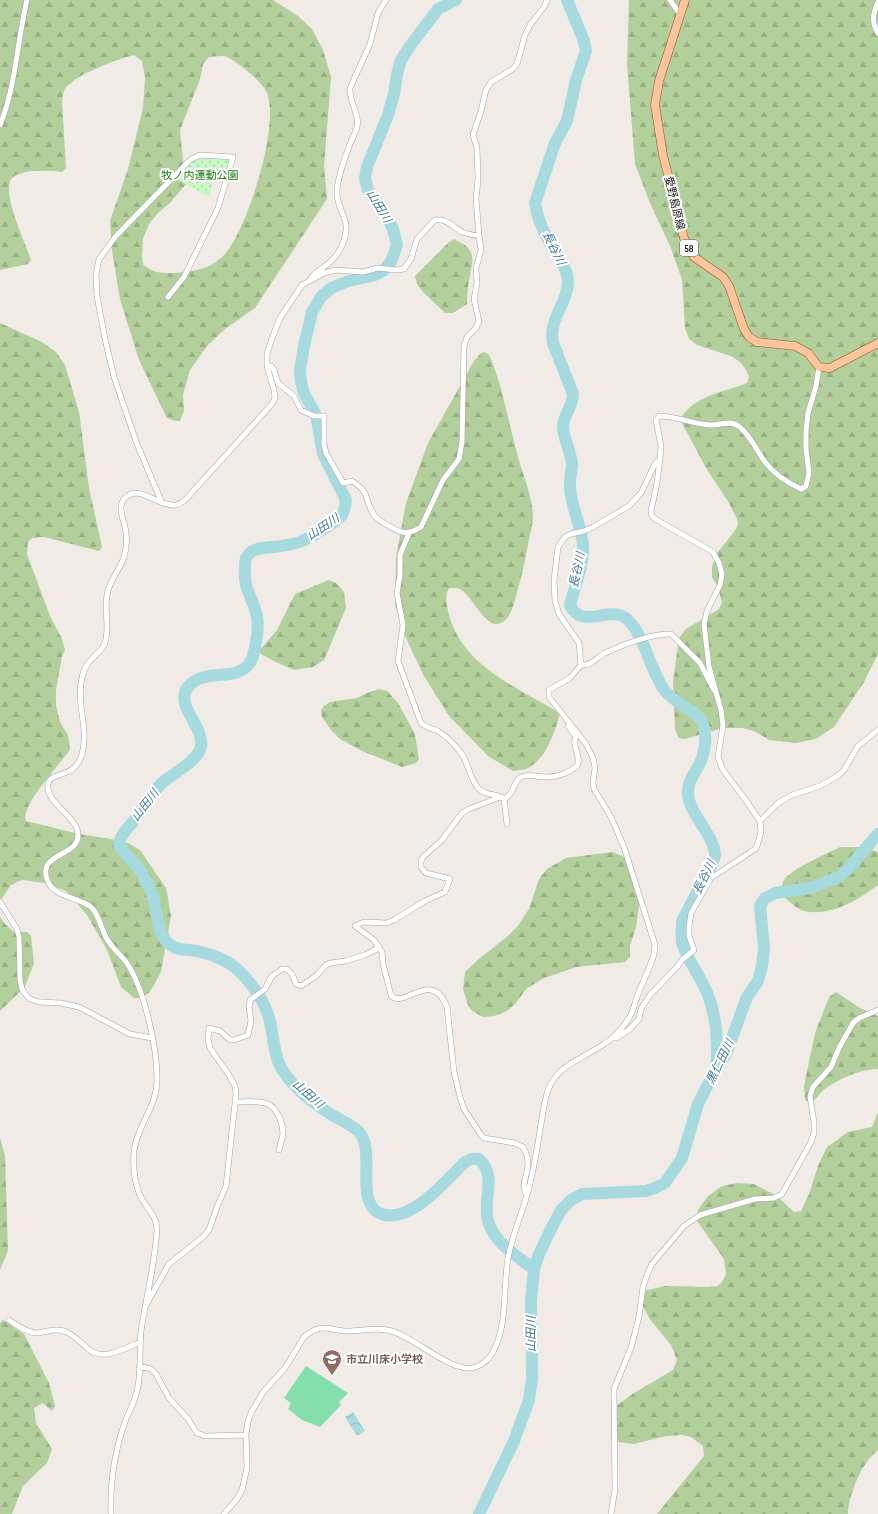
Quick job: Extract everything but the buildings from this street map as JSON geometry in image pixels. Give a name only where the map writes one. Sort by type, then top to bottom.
[{"type":"main road","name":"愛野島原線","points":[[685,0],[659,81],[655,105],[663,155],[684,238],[694,257],[723,278],[729,286],[748,337],[757,342],[795,346],[808,353],[819,367]]},
{"type":"main road","points":[[819,367],[830,368],[878,343]]},
{"type":"street","points":[[0,125],[6,111],[11,92],[27,0]]},
{"type":"street","points":[[310,280],[314,274],[335,258],[343,245],[346,234],[347,226],[339,205],[337,192],[338,180],[357,126],[356,114],[350,95],[350,88],[370,44],[378,13],[386,0]]},
{"type":"street","points":[[267,366],[271,366],[274,370],[278,383],[294,396],[301,410],[317,416],[324,416],[324,444],[326,453],[343,484],[352,481],[362,487],[365,491],[373,513],[377,518],[395,530],[402,533],[409,533],[421,527],[443,480],[459,459],[462,442],[464,346],[467,337],[476,328],[479,321],[474,298],[477,283],[476,268],[482,250],[479,236],[476,199],[478,179],[477,148],[473,135],[481,112],[486,90],[491,82],[513,69],[518,64],[525,35],[547,0]]},
{"type":"street","points":[[670,0],[680,14]]},
{"type":"street","points":[[878,2],[873,16],[874,25],[878,33]]},
{"type":"street","points":[[162,503],[137,444],[114,377],[105,340],[97,296],[96,275],[99,259],[116,236],[190,160],[200,155],[233,157],[218,208],[184,277],[168,297]]},
{"type":"street","points":[[111,1514],[113,1478],[117,1454],[126,1420],[137,1392],[140,1342],[152,1270],[157,1228],[153,1214],[138,1192],[134,1169],[134,1157],[136,1142],[154,1102],[157,1089],[157,1074],[152,1038],[136,982],[126,963],[112,947],[103,932],[95,912],[86,904],[61,894],[52,888],[46,878],[46,870],[47,864],[66,853],[76,844],[78,837],[77,829],[73,822],[52,799],[48,784],[51,779],[56,776],[70,772],[76,767],[81,758],[84,746],[84,728],[80,695],[81,682],[84,669],[88,662],[99,652],[105,643],[106,596],[108,587],[124,558],[126,544],[125,529],[120,513],[121,505],[123,500],[128,496],[136,494],[145,495],[162,503],[174,506],[186,499],[272,404],[274,390],[267,366],[267,354],[275,328],[302,285],[324,273],[336,270],[363,272],[383,268],[400,270],[407,267],[411,260],[417,239],[435,220],[439,219],[447,221],[462,232],[479,236]]},
{"type":"street","points":[[613,1038],[616,1038],[629,1030],[639,1019],[641,1009],[650,995],[684,958],[694,950],[689,936],[688,927],[691,913],[711,878],[755,849],[761,832],[760,821],[746,799],[723,770],[720,763],[719,750],[723,725],[721,710],[709,667],[704,624],[707,611],[720,585],[722,574],[719,563],[713,552],[655,520],[652,516],[651,511],[657,483],[661,446],[656,420],[659,416],[668,416],[703,425],[714,426],[727,422],[737,425],[749,439],[765,463],[788,483],[801,489],[806,486],[809,473],[806,449],[806,431],[808,413],[816,386],[819,367]]},
{"type":"street","points":[[224,1514],[237,1499],[242,1490],[246,1468],[246,1435],[248,1421],[252,1411],[264,1391],[285,1368],[304,1337],[314,1330],[330,1327],[344,1330],[388,1330],[404,1336],[458,1366],[469,1368],[476,1367],[489,1359],[494,1352],[499,1338],[504,1313],[505,1280],[510,1247],[527,1195],[536,1159],[546,1099],[551,1084],[557,1074],[568,1064],[613,1038],[628,1020],[651,966],[654,954],[655,945],[624,848],[611,817],[594,789],[593,782],[595,768],[593,758],[586,744],[549,697],[548,692],[570,678],[580,665],[579,643],[558,614],[556,607],[554,580],[558,547],[565,537],[584,531],[629,506],[641,493],[655,464],[660,459]]},
{"type":"street","points":[[409,533],[400,555],[400,576],[396,593],[403,625],[398,661],[421,723],[425,727],[440,733],[460,751],[465,758],[478,789],[485,793],[502,798]]},
{"type":"street","points":[[580,665],[589,665],[606,652],[644,638],[669,634],[673,635],[700,663],[710,685],[716,691]]},
{"type":"street","points":[[553,702],[554,707],[590,757],[593,758]]},
{"type":"street","points":[[760,821],[778,803],[792,794],[820,786],[839,775],[844,770],[858,746],[878,730]]},
{"type":"street","points":[[527,1195],[524,1192],[524,1186],[528,1162],[523,1147],[515,1143],[484,1138],[481,1136],[461,1103],[454,1072],[447,1007],[441,994],[436,991],[428,990],[413,993],[399,1000],[393,998],[383,964],[382,952],[374,940],[355,926],[364,922],[377,924],[394,920],[425,901],[445,892],[450,879],[426,873],[421,867],[423,857],[442,840],[462,813],[511,794],[516,780],[521,777],[527,775],[549,777],[557,776],[577,766],[579,758],[574,741],[576,737]]},
{"type":"street","points":[[502,798],[507,824]]},
{"type":"street","points":[[0,902],[17,929],[19,938],[20,980],[22,989],[30,999],[39,1002],[61,1003],[79,1007],[130,1034],[152,1038]]},
{"type":"street","points":[[145,1305],[169,1264],[203,1237],[209,1230],[226,1186],[237,1102],[235,1086],[210,1048],[208,1039],[209,1028],[220,1031],[230,1040],[248,1035],[251,1021],[250,1000],[268,986],[272,976],[282,969],[287,969],[292,974],[296,984],[301,986],[316,976],[326,965],[365,955],[379,948]]},
{"type":"street","points":[[611,1514],[615,1489],[614,1389],[631,1348],[639,1317],[643,1288],[652,1264],[684,1226],[700,1215],[755,1199],[774,1198],[782,1194],[811,1142],[814,1132],[810,1096],[813,1087],[831,1067],[839,1048],[853,1023],[859,1018],[878,1010]]},
{"type":"street","points":[[237,1102],[260,1102],[275,1108],[283,1134],[279,1150]]},
{"type":"street","points":[[9,1320],[37,1333],[52,1330],[65,1331],[77,1338],[88,1350],[100,1355],[112,1354],[140,1342]]},
{"type":"street","points":[[139,1366],[151,1369],[156,1374],[169,1398],[188,1419],[197,1433],[205,1436],[246,1435]]},
{"type":"green space","points":[[0,0],[273,0],[298,16],[312,29],[323,50],[331,77],[324,166],[327,199],[255,308],[225,329],[207,346],[190,370],[183,395],[184,411],[180,421],[174,421],[167,418],[139,360],[120,299],[112,251],[110,221],[128,169],[143,108],[145,78],[142,61],[134,55],[106,64],[85,74],[68,85],[64,91],[62,101],[66,168],[62,172],[29,171],[18,174],[12,178],[9,185],[11,205],[31,260],[28,264],[0,270]],"holes":[[[209,57],[227,57],[251,74],[266,91],[270,111],[269,131],[265,154],[259,178],[243,223],[234,241],[225,254],[213,264],[192,271],[177,273],[157,272],[143,265],[143,239],[149,224],[186,184],[180,130],[200,79],[203,64]]]},
{"type":"green space","points":[[629,0],[878,0],[878,654],[864,682],[834,727],[816,739],[795,743],[769,740],[754,731],[743,728],[723,728],[685,739],[679,738],[675,729],[673,682],[679,638],[686,629],[719,609],[722,602],[718,587],[712,577],[712,567],[717,553],[738,525],[737,519],[729,503],[706,468],[682,423],[683,415],[691,406],[700,400],[713,394],[747,383],[749,377],[740,362],[731,356],[697,345],[689,339],[685,328],[682,280],[671,248],[650,203],[635,164],[627,64]]},
{"type":"green space","name":"牧ノ内運動公園","points":[[200,157],[230,160],[228,171],[217,171],[209,197],[176,179],[191,161]]},
{"type":"green space","points":[[454,239],[466,246],[472,257],[467,304],[453,313],[445,313],[423,292],[417,284],[415,276],[448,243]]},
{"type":"green space","points":[[0,323],[42,342],[56,352],[65,365],[79,412],[89,488],[102,547],[99,551],[44,537],[32,538],[28,542],[27,554],[50,616],[62,639],[65,650],[62,656],[56,690],[56,705],[60,722],[68,735],[70,750],[35,796],[26,814],[26,821],[79,834],[128,843],[140,850],[166,888],[171,916],[161,972],[150,992],[141,998],[134,998],[121,987],[107,950],[87,915],[66,891],[45,883],[22,880],[11,885],[0,901]]},
{"type":"green space","points":[[484,352],[490,357],[502,393],[533,510],[533,523],[515,601],[506,620],[502,623],[492,623],[483,616],[467,594],[458,588],[449,588],[447,591],[446,602],[456,633],[466,649],[479,662],[511,685],[560,713],[549,745],[539,759],[526,769],[513,771],[488,756],[449,716],[424,676],[405,636],[395,605],[396,557],[406,503],[428,443],[474,361]]},
{"type":"green space","points":[[329,580],[336,583],[344,592],[346,608],[324,660],[313,667],[294,670],[261,654],[259,651],[277,630],[295,594]]},
{"type":"green space","points":[[379,689],[387,691],[398,703],[415,734],[419,759],[416,763],[402,767],[362,751],[340,739],[331,730],[322,717],[321,710],[330,702],[357,698]]},
{"type":"green space","points":[[840,847],[861,847],[878,852],[878,885],[844,906],[824,912],[802,910],[796,907],[784,895],[782,888],[783,882],[800,867]]},
{"type":"green space","points":[[613,852],[624,857],[635,876],[640,899],[636,927],[630,946],[630,956],[625,962],[576,967],[542,979],[526,989],[516,1003],[507,1011],[494,1016],[483,1017],[472,1011],[468,1005],[463,989],[465,972],[517,927],[529,909],[539,879],[547,869],[566,858]]},
{"type":"green space","points":[[0,917],[14,932],[27,932],[31,936],[34,964],[24,988],[0,1011]]},
{"type":"green space","points":[[836,992],[860,1008],[878,1016],[878,1069],[871,1069],[843,1078],[825,1089],[809,1103],[805,1100],[804,1086],[815,1033],[829,997]]},
{"type":"green space","points":[[878,1112],[878,1450],[865,1464],[858,1477],[850,1500],[848,1514],[657,1514],[704,1456],[703,1446],[691,1437],[682,1435],[666,1436],[634,1444],[619,1442],[612,1431],[611,1418],[616,1406],[634,1393],[673,1370],[677,1360],[671,1345],[649,1318],[641,1302],[644,1291],[665,1286],[718,1286],[726,1274],[724,1259],[697,1221],[698,1210],[708,1196],[722,1186],[737,1183],[754,1184],[777,1196],[794,1212],[801,1211],[827,1147],[848,1132],[872,1127]]},
{"type":"green space","points":[[0,1138],[5,1156],[8,1251],[0,1270]]},
{"type":"green space","points":[[3,1320],[24,1334],[49,1383],[55,1406],[52,1411],[43,1403],[34,1408],[36,1423],[52,1449],[47,1463],[23,1486],[12,1514],[0,1514],[0,1323]]},
{"type":"green space","points":[[306,1366],[348,1393],[339,1402],[341,1405],[320,1427],[302,1420],[288,1409],[291,1403],[284,1398]]},
{"type":"water","points":[[353,1412],[365,1431],[357,1436],[345,1417]]},
{"type":"waterway","name":"山田川","points":[[456,0],[438,9],[401,60],[388,115],[367,167],[365,178],[368,190],[385,213],[393,229],[397,245],[391,262],[383,271],[375,275],[349,281],[331,288],[321,297],[312,312],[304,346],[300,370],[301,382],[304,393],[316,415],[323,454],[346,500],[344,512],[330,525],[302,541],[289,545],[260,548],[252,551],[248,556],[245,562],[245,582],[258,622],[257,638],[252,659],[246,667],[239,671],[231,674],[203,677],[188,687],[185,694],[185,701],[201,738],[201,746],[199,751],[191,762],[158,787],[123,834],[119,844],[124,852],[139,868],[146,881],[153,896],[160,930],[167,942],[176,948],[211,955],[225,961],[238,970],[255,990],[265,1006],[271,1025],[277,1059],[288,1078],[299,1090],[325,1111],[349,1124],[358,1131],[363,1139],[366,1150],[366,1186],[368,1197],[372,1206],[379,1213],[391,1216],[414,1208],[426,1200],[465,1162],[471,1159],[479,1159],[485,1166],[488,1173],[487,1213],[491,1229],[501,1243],[513,1254],[534,1269]]},
{"type":"waterway","name":"長谷川","points":[[567,0],[584,41],[586,51],[576,80],[567,121],[555,143],[535,203],[543,229],[552,248],[564,266],[568,282],[565,297],[553,326],[552,334],[553,343],[573,394],[572,402],[563,426],[564,436],[572,464],[570,482],[571,496],[580,531],[583,552],[581,567],[570,605],[575,613],[582,616],[590,617],[615,614],[622,616],[629,621],[640,637],[655,674],[665,691],[695,714],[704,726],[704,752],[701,761],[690,781],[688,794],[689,802],[711,840],[715,856],[682,921],[682,943],[703,984],[712,1006],[716,1033],[716,1069]]},
{"type":"waterway","name":"黒仁田川","points":[[479,1514],[514,1441],[529,1400],[532,1379],[531,1301],[534,1269],[539,1254],[561,1210],[571,1200],[582,1194],[646,1191],[665,1183],[682,1158],[698,1104],[716,1069],[726,1054],[747,997],[758,981],[762,966],[764,948],[760,906],[765,898],[775,893],[810,888],[839,877],[849,868],[878,834]]},
{"type":"place","name":"市立川床小学校","points":[[332,1376]]}]
